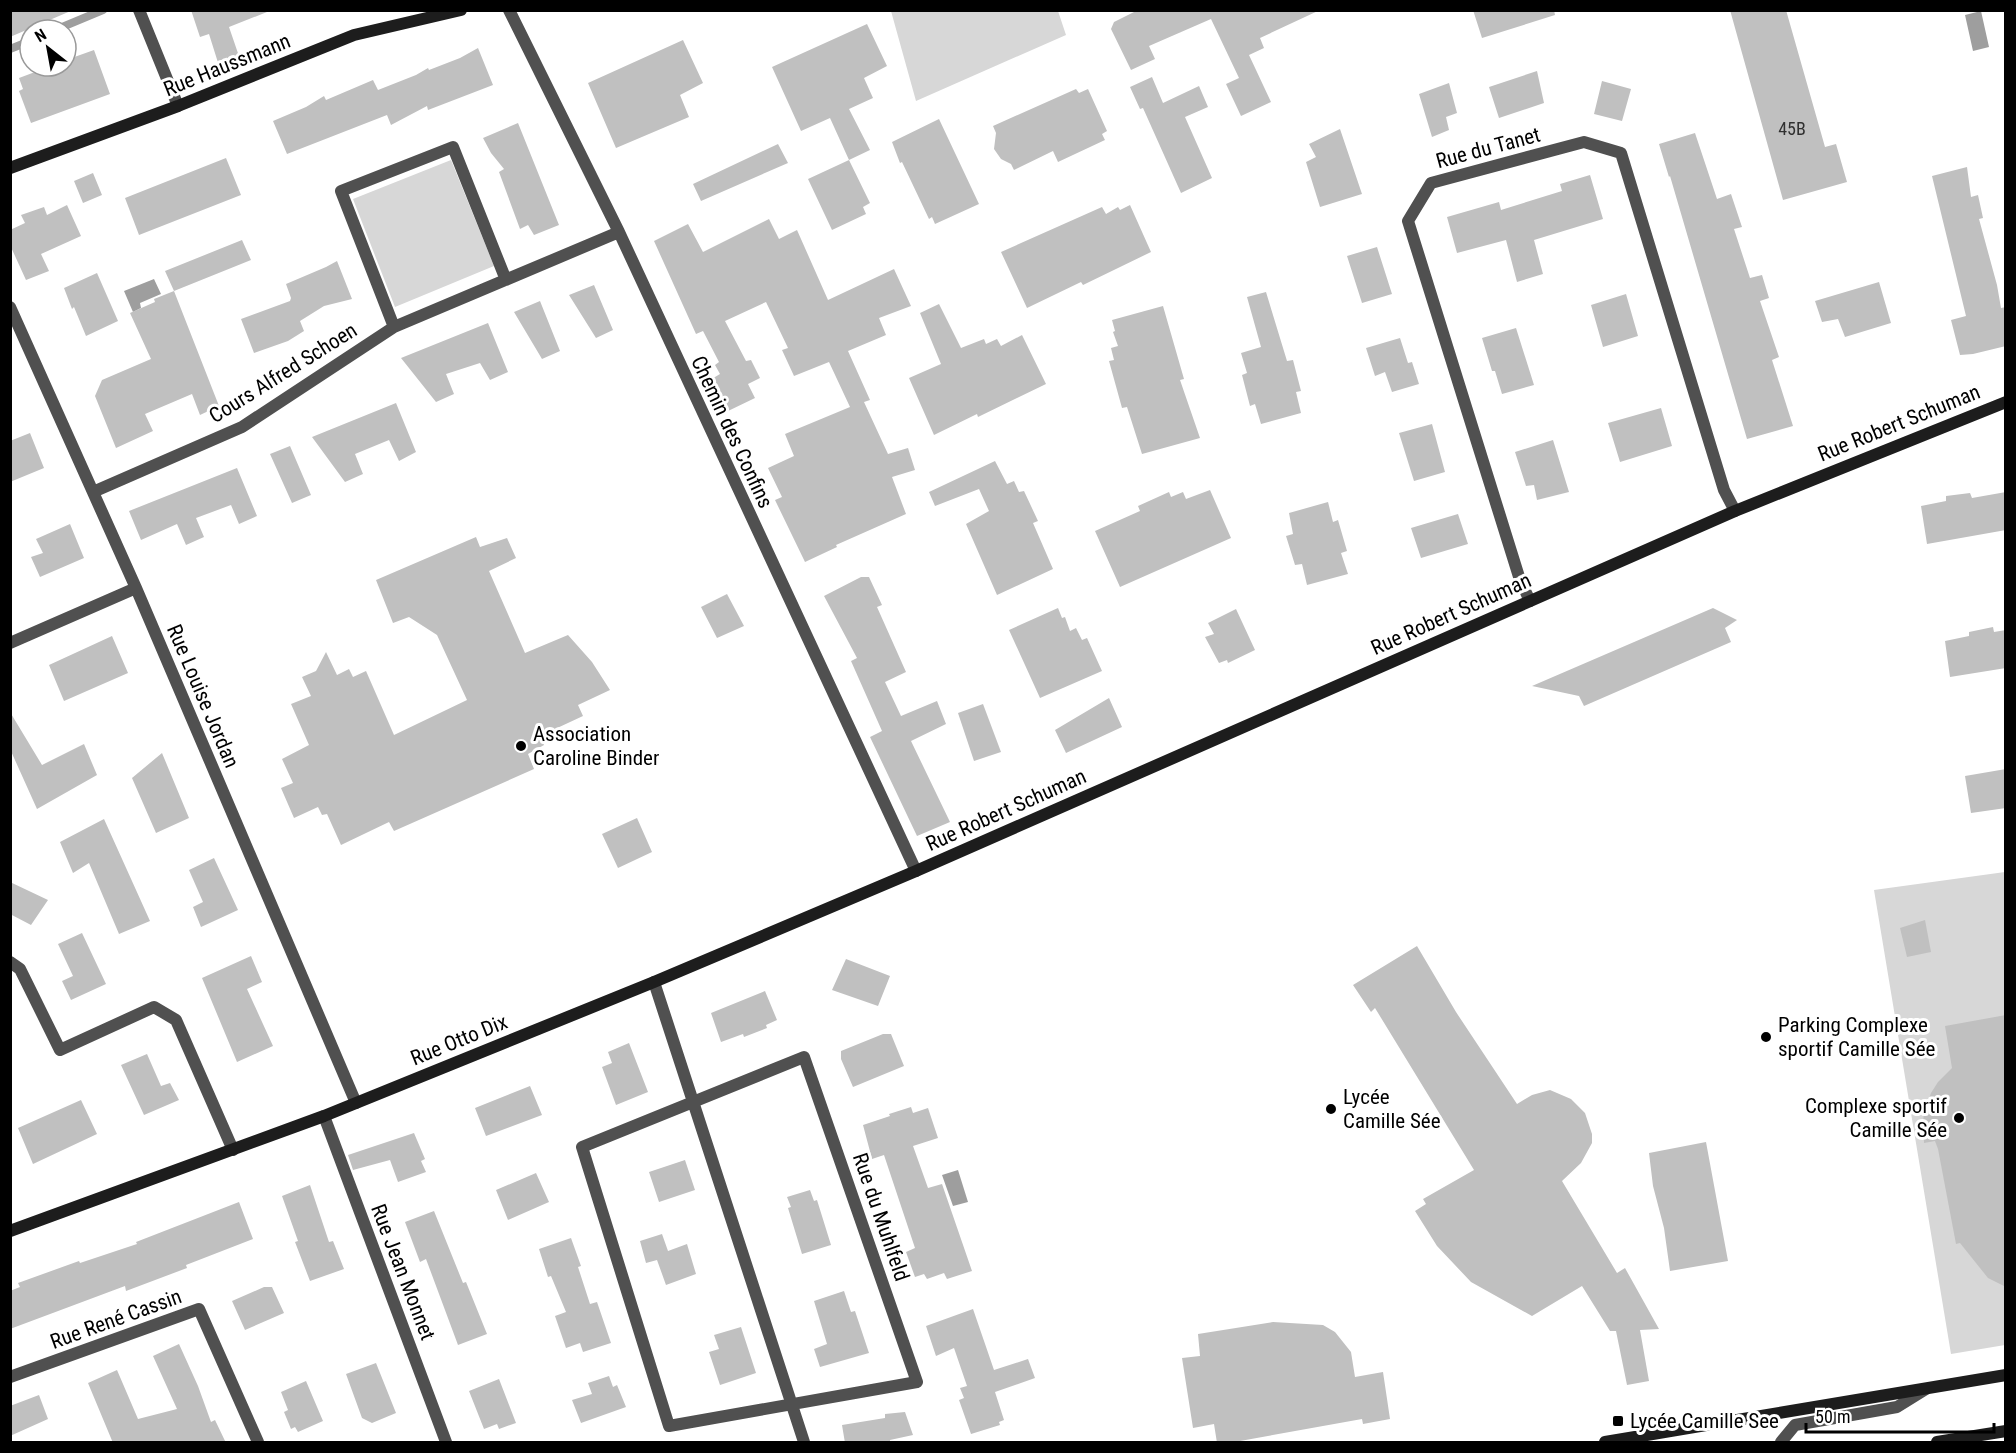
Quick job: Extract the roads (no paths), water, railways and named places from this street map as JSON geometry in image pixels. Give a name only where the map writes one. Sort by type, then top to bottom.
[{"type":"street","name":"Rue Haussmann","points":[[10,168],[178,106],[354,35],[461,10]]},
{"type":"street","name":"Chemin des Confins","points":[[509,10],[619,232],[916,871]]},
{"type":"street","points":[[139,11],[178,106]]},
{"type":"street","name":"Rue du Tanet","points":[[1530,601],[1520,580],[1408,221],[1431,183],[1584,142],[1621,153],[1724,489],[1735,511]]},
{"type":"street","points":[[394,327],[341,191],[453,147],[506,280]]},
{"type":"street","name":"Cours Alfred Schoen","points":[[93,492],[242,427],[394,327],[619,232]]},
{"type":"street","name":"Rue Louise Jordan","points":[[10,307],[136,588],[356,1103]]},
{"type":"street","name":"Rue Robert Schuman","points":[[916,871],[1735,511],[2006,402]]},
{"type":"street","points":[[10,643],[136,588]]},
{"type":"street","name":"Rue Otto Dix","points":[[10,1231],[324,1116],[654,982],[916,871]]},
{"type":"street","points":[[10,962],[20,969],[60,1050],[154,1007],[176,1020],[233,1150]]},
{"type":"street","points":[[654,982],[804,1443]]},
{"type":"street","name":"Rue du Muhlfeld","points":[[804,1057],[917,1382],[791,1404],[669,1426],[582,1147],[804,1057]]},
{"type":"street","name":"Rue Jean Monnet","points":[[324,1116],[446,1443]]},
{"type":"street","name":"Rue René Cassin","points":[[10,1377],[199,1309],[258,1443]]},
{"type":"street","points":[[1605,1443],[2006,1375]]},
{"type":"street","points":[[1780,1443],[1796,1425],[1897,1407],[1927,1388]]},
{"type":"street","points":[[1936,1443],[2006,1431]]},
{"type":"waterway","points":[[78,20],[103,10]]},
{"type":"waterway","points":[[10,49],[18,46]]},
{"type":"place","name":"Association Caroline Binder","points":[[521,746]]},
{"type":"place","name":"Parking Complexe sportif Camille Sée","points":[[1766,1037]]},
{"type":"place","name":"Lycée Camille Sée","points":[[1331,1109]]},
{"type":"place","name":"Complexe sportif Camille Sée","points":[[1959,1118]]},
{"type":"place","name":"Lycée Camille See","points":[[1618,1421]]}]
